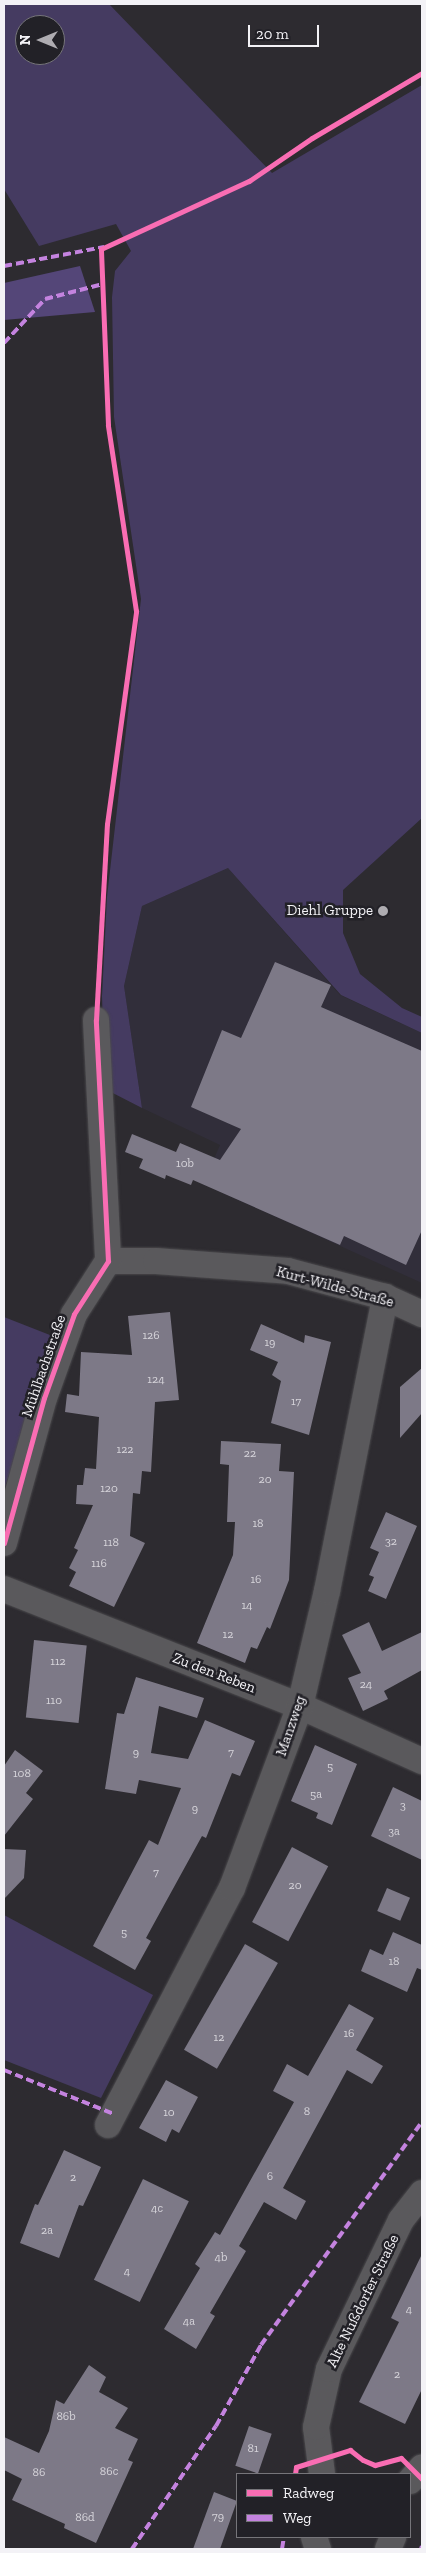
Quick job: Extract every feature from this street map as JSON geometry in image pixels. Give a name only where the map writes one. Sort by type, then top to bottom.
[{"type":"street","points":[[96,1020],[108,1261]]},
{"type":"street","name":"Kurt-Wilde-Straße","points":[[108,1261],[156,1260],[288,1271],[384,1297],[422,1314]]},
{"type":"street","name":"Mühlbachstraße","points":[[4,1543],[44,1398],[74,1314],[108,1261]]},
{"type":"street","name":"Manzweg","points":[[108,2126],[232,1888],[300,1706],[327,1591],[384,1297]]},
{"type":"street","name":"Zu den Reben","points":[[4,1589],[300,1706],[422,1760]]},
{"type":"street","name":"Alte Nußdorfer Straße","points":[[322,2473],[316,2427],[329,2369],[401,2220],[422,2193]]},
{"type":"street","points":[[411,2480],[422,2467]]},
{"type":"shaded area","points":[[4,4],[109,4],[272,173],[422,85],[422,818],[343,890],[343,933],[360,974],[402,1008],[422,1017],[422,1033],[341,995],[228,868],[142,906],[124,986],[142,1108],[105,1089],[102,996],[107,897],[141,599],[114,417],[112,297],[115,271],[131,251],[116,224],[39,246],[4,189]]},
{"type":"shaded area","points":[[80,266],[95,312],[4,320],[4,283]]},
{"type":"shaded area","points":[[228,868],[340,995],[422,1033],[422,1283],[203,1184],[220,1145],[142,1108],[124,986],[142,906]]},
{"type":"shaded area","points":[[4,1317],[55,1337],[4,1490]]},
{"type":"shaded area","points":[[4,1915],[153,1995],[101,2098],[4,2060]]},
{"type":"building","points":[[275,962],[331,985],[321,1007],[422,1051],[422,1230],[406,1265],[344,1236],[340,1245],[193,1180],[191,1185],[166,1175],[165,1179],[139,1168],[143,1159],[125,1152],[132,1134],[176,1152],[180,1143],[220,1160],[241,1129],[191,1107],[222,1030],[241,1038]]},
{"type":"building","points":[[170,1312],[179,1400],[155,1402],[151,1472],[142,1471],[140,1494],[133,1493],[130,1536],[145,1543],[114,1607],[69,1586],[76,1572],[69,1568],[78,1550],[74,1548],[93,1505],[76,1504],[77,1485],[83,1485],[85,1468],[96,1469],[99,1417],[65,1412],[67,1394],[79,1396],[81,1352],[132,1355],[128,1316]]},
{"type":"building","points":[[261,1324],[304,1343],[305,1335],[331,1342],[309,1435],[271,1423],[281,1381],[272,1375],[278,1362],[250,1350]]},
{"type":"building","points":[[422,1368],[422,1413],[400,1438],[400,1387]]},
{"type":"building","points":[[221,1441],[281,1444],[279,1471],[294,1472],[289,1580],[270,1629],[267,1627],[257,1649],[251,1647],[245,1663],[197,1643],[233,1555],[235,1522],[227,1522],[229,1465],[220,1464]]},
{"type":"building","points":[[386,1512],[417,1526],[386,1599],[368,1591],[374,1577],[369,1575],[379,1552],[370,1548]]},
{"type":"building","points":[[369,1622],[382,1651],[422,1632],[422,1670],[384,1691],[388,1699],[363,1711],[348,1678],[361,1673],[342,1635]]},
{"type":"building","points":[[34,1640],[87,1646],[79,1723],[26,1718]]},
{"type":"building","points":[[136,1677],[204,1698],[197,1718],[159,1706],[151,1753],[188,1759],[205,1720],[255,1741],[240,1776],[232,1773],[206,1838],[202,1836],[146,1938],[151,1941],[135,1970],[93,1946],[149,1840],[158,1845],[181,1788],[139,1780],[136,1794],[105,1789],[117,1713],[124,1714]]},
{"type":"building","points":[[315,1745],[357,1764],[332,1825],[316,1818],[318,1813],[291,1801]]},
{"type":"building","points":[[15,1750],[43,1771],[26,1793],[33,1799],[4,1836],[4,1766]]},
{"type":"building","points":[[393,1787],[422,1801],[422,1860],[371,1836]]},
{"type":"building","points":[[292,1847],[328,1866],[288,1941],[252,1922]]},
{"type":"building","points":[[4,1849],[26,1850],[24,1878],[4,1899]]},
{"type":"building","points":[[387,1888],[410,1898],[400,1921],[377,1911]]},
{"type":"building","points":[[393,1932],[422,1945],[422,1970],[417,1968],[407,1992],[361,1971],[370,1949],[383,1955]]},
{"type":"building","points":[[245,1944],[278,1963],[217,2069],[184,2050]]},
{"type":"building","points":[[349,2004],[374,2018],[356,2050],[383,2066],[372,2084],[347,2070],[283,2188],[306,2201],[296,2220],[264,2202],[239,2246],[246,2251],[210,2313],[215,2316],[196,2349],[164,2329],[200,2268],[195,2264],[215,2232],[220,2235],[294,2102],[273,2091],[287,2064],[308,2076]]},
{"type":"building","points":[[166,2080],[198,2097],[179,2133],[172,2129],[166,2142],[139,2128]]},
{"type":"building","points":[[64,2150],[101,2167],[83,2206],[79,2205],[59,2258],[20,2243],[35,2204],[38,2205]]},
{"type":"building","points":[[143,2179],[189,2201],[140,2302],[94,2280]]},
{"type":"building","points":[[422,2254],[422,2389],[405,2424],[359,2402],[399,2322],[391,2318]]},
{"type":"building","points":[[89,2365],[106,2377],[99,2392],[128,2408],[115,2428],[138,2439],[128,2460],[133,2462],[96,2543],[64,2528],[65,2524],[12,2500],[22,2479],[4,2470],[4,2437],[39,2453],[49,2431],[56,2400],[64,2404]]},
{"type":"building","points":[[249,2426],[272,2434],[258,2473],[235,2466]]},
{"type":"building","points":[[214,2492],[236,2501],[220,2549],[193,2549]]},
{"type":"marked path","points":[[4,266],[104,247]]},
{"type":"marked path","points":[[4,343],[45,299],[103,284]]},
{"type":"marked path","points":[[4,2070],[114,2114]]},
{"type":"marked path","points":[[132,2549],[216,2426],[261,2345],[422,2122]]},
{"type":"marked path","points":[[282,2549],[284,2538]]},
{"type":"cycle path","points":[[4,1543],[44,1398],[74,1314],[108,1261],[96,1020],[107,824],[136,611],[108,425],[101,249],[249,181],[312,138],[422,73]]},
{"type":"cycle path","points":[[295,2473],[296,2467],[350,2450],[363,2460],[375,2465],[401,2458],[422,2479]]},
{"type":"place","name":"Diehl Gruppe","points":[[383,911]]}]
